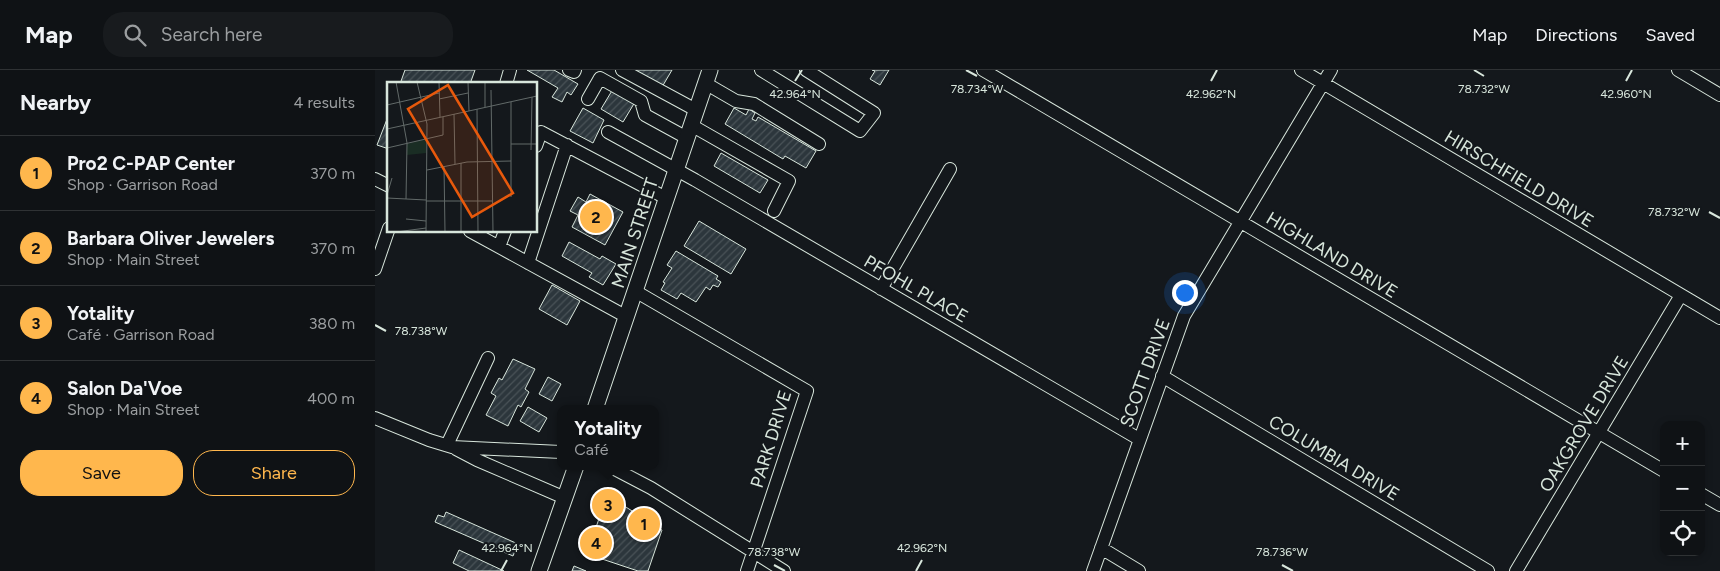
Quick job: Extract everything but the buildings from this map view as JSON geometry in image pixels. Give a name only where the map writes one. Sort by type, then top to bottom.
[{"type":"main road","name":"MAIN STREET","points":[[596,405],[708,77]]},
{"type":"main road","points":[[539,571],[575,470]]},
{"type":"street","points":[[506,82],[510,70]]},
{"type":"street","points":[[569,70],[574,72],[575,70]]},
{"type":"street","points":[[622,70],[696,110]]},
{"type":"street","points":[[761,70],[860,131],[874,113],[810,71]]},
{"type":"street","name":"HIGHLAND DRIVE","points":[[983,70],[1660,469]]},
{"type":"street","name":"HIRSCHFIELD DRIVE","points":[[1301,70],[1720,318]]},
{"type":"street","name":"SCOTT DRIVE","points":[[1093,571],[1184,316],[1331,70]]},
{"type":"street","points":[[1678,70],[1720,95]]},
{"type":"street","points":[[708,77],[736,101],[753,104],[819,144]]},
{"type":"street","points":[[588,99],[600,78],[641,101],[645,115],[689,132],[789,181],[774,212]]},
{"type":"street","points":[[537,143],[541,132],[666,198]]},
{"type":"street","name":"PFOHL PLACE","points":[[608,132],[676,169],[1139,439]]},
{"type":"street","points":[[528,263],[567,145]]},
{"type":"street","points":[[881,289],[950,169]]},
{"type":"street","points":[[375,179],[387,185]]},
{"type":"street","points":[[375,269],[388,232]]},
{"type":"street","points":[[473,232],[627,317]]},
{"type":"street","points":[[499,247],[505,232]]},
{"type":"street","name":"PARK DRIVE","points":[[635,291],[807,391],[747,571]]},
{"type":"street","name":"OAKGROVE DRIVE","points":[[1516,571],[1681,295]]},
{"type":"street","points":[[450,446],[488,358]]},
{"type":"street","name":"COLUMBIA DRIVE","points":[[1162,376],[1488,571]]},
{"type":"street","points":[[375,418],[450,446],[477,460],[565,498]]},
{"type":"street","points":[[450,446],[557,452]]},
{"type":"street","points":[[617,470],[651,488],[784,571]]},
{"type":"street","points":[[1705,496],[1720,505]]},
{"type":"street","points":[[1101,548],[1139,571]]},
{"type":"place","name":"Barbara Oliver Jewelers","points":[[596,217]]},
{"type":"place","name":"Yotality","points":[[608,505]]},
{"type":"place","name":"Pro2 C-PAP Center","points":[[644,524]]},
{"type":"place","name":"Salon Da'Voe","points":[[596,543]]}]
